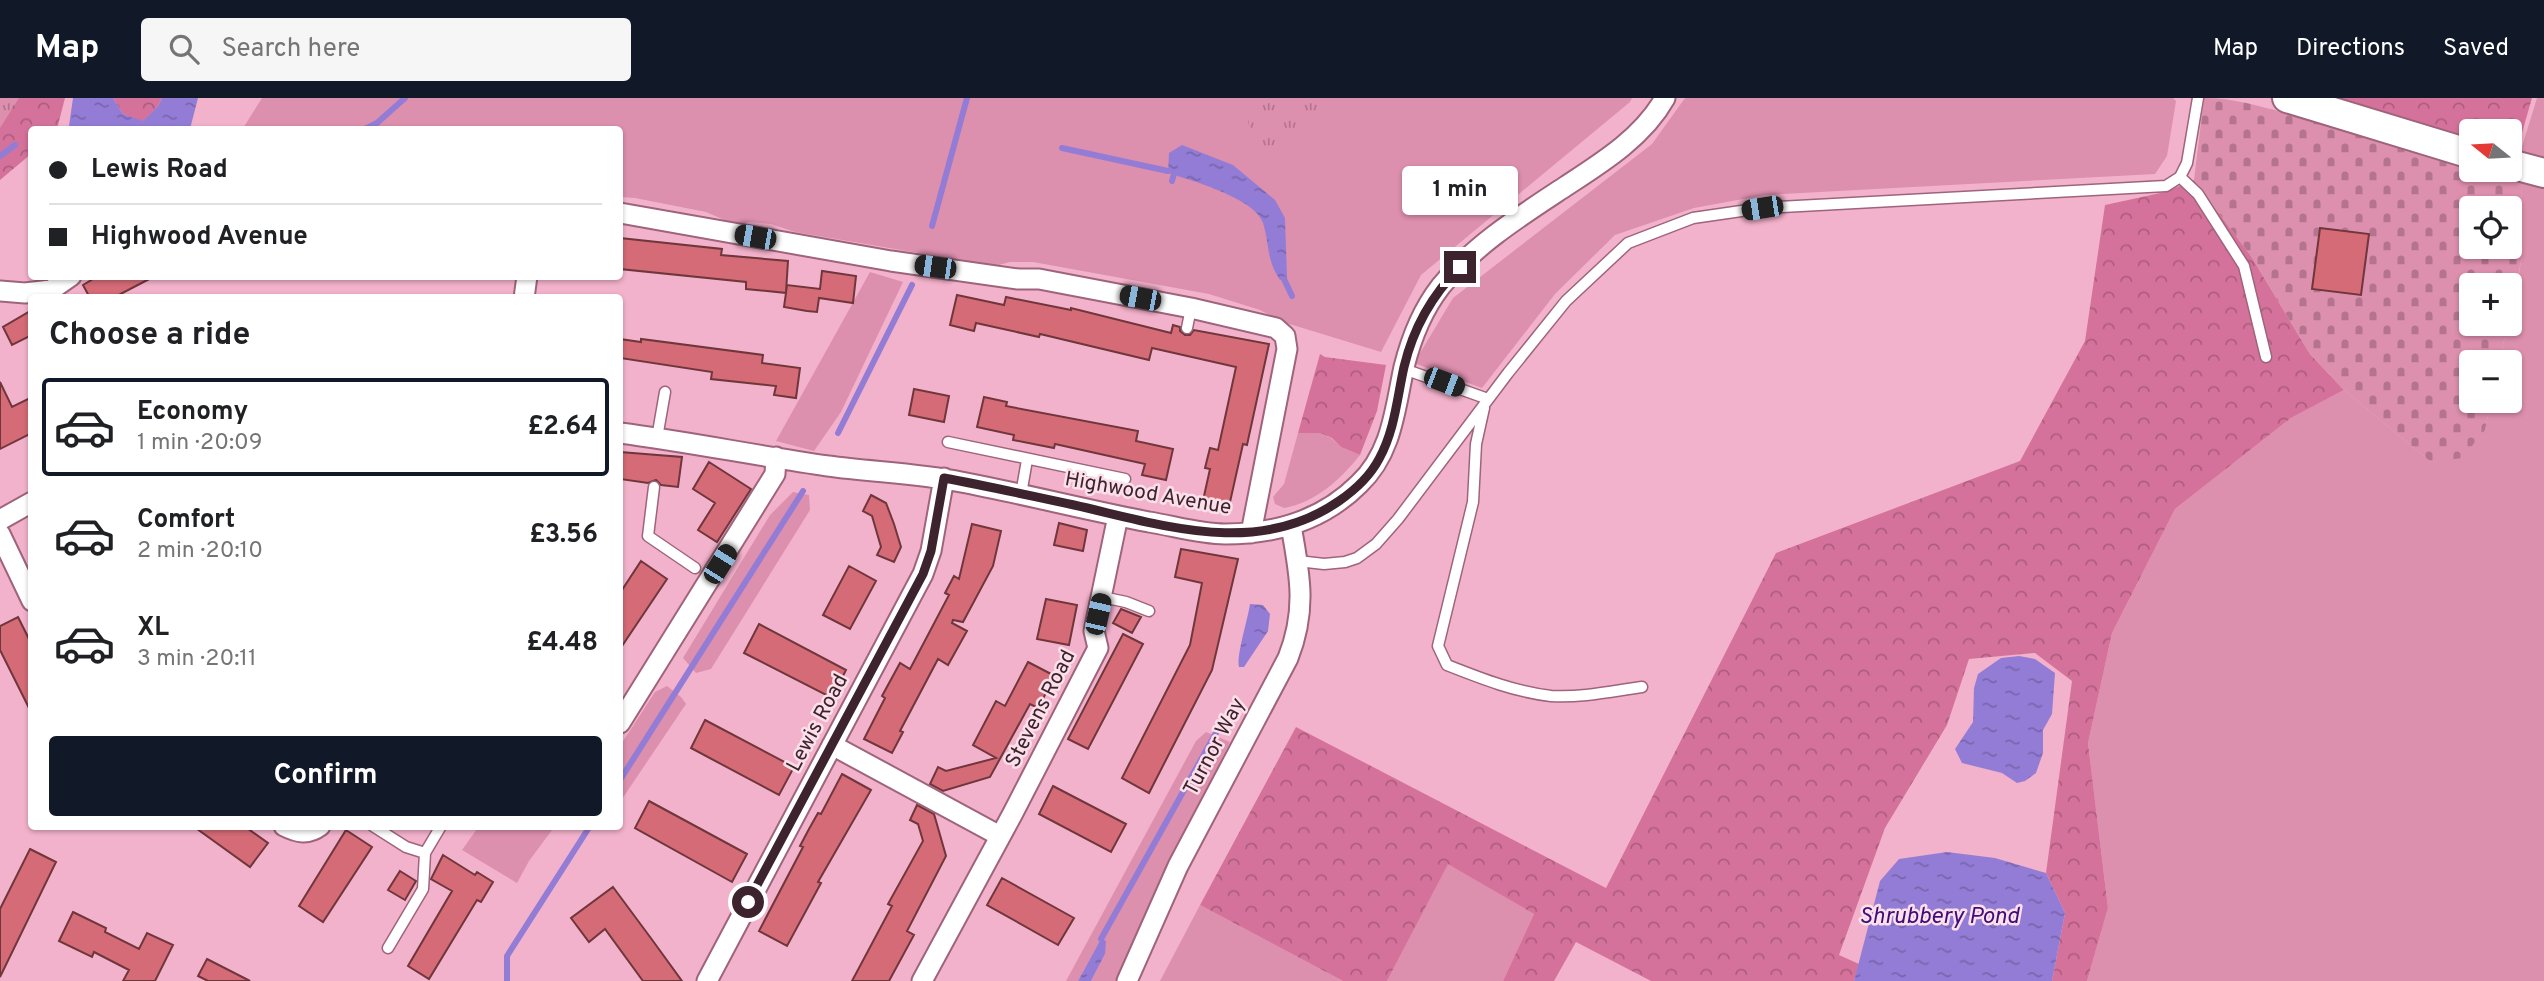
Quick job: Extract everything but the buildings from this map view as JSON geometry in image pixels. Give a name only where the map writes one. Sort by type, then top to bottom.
[{"type":"street","name":"Highwood Avenue","points":[[623,434],[659,443],[867,471],[944,478],[1118,516],[1217,534],[1251,533],[1291,526],[1340,500],[1362,482],[1379,459],[1393,422],[1404,369],[1417,329],[1440,288],[1507,227],[1626,144],[1665,98]]},
{"type":"street","points":[[2287,98],[2459,150]]},
{"type":"street","points":[[2522,167],[2544,173]]},
{"type":"street","points":[[623,214],[891,261],[1018,279],[1039,279],[1191,307],[1276,328],[1287,340],[1251,533]]},
{"type":"street","points":[[0,291],[51,290],[65,280]]},
{"type":"street","points":[[623,718],[775,474],[776,457]]},
{"type":"street","name":"Lewis Road","points":[[707,981],[927,565],[944,478]]},
{"type":"street","points":[[0,520],[28,504]]},
{"type":"street","name":"Stevens Road","points":[[922,981],[1098,648],[1094,631],[1118,516]]},
{"type":"street","name":"Turnor Way","points":[[1127,981],[1193,835],[1288,658],[1300,618],[1301,585],[1291,526]]},
{"type":"street","points":[[0,534],[28,593]]},
{"type":"street","points":[[832,745],[1000,836]]},
{"type":"street","points":[[294,830],[301,833],[314,830]]},
{"type":"lane","points":[[1298,561],[1324,564],[1345,562],[1357,558],[1376,544],[1566,301],[1628,243],[1693,219],[1762,208],[2166,186],[2180,177],[2187,163],[2198,98]]},
{"type":"lane","points":[[2180,177],[2198,194],[2244,267],[2266,357]]},
{"type":"lane","points":[[1186,328],[1191,307]]},
{"type":"lane","points":[[1404,369],[1486,401]]},
{"type":"lane","points":[[659,443],[665,392]]},
{"type":"lane","points":[[1486,401],[1476,444],[1473,502],[1438,646],[1447,665],[1522,691],[1552,696],[1642,687]]},
{"type":"lane","points":[[948,442],[1125,479]]},
{"type":"lane","points":[[1021,494],[1027,460]]},
{"type":"lane","points":[[654,487],[648,536],[695,568]]},
{"type":"lane","points":[[1102,597],[1149,611]]},
{"type":"lane","points":[[380,830],[406,846],[425,853]]},
{"type":"lane","points":[[388,948],[423,889],[425,853],[439,830]]},
{"type":"green space","points":[[0,98],[65,98],[58,126],[28,126],[28,157],[0,180]]},
{"type":"green space","points":[[0,98],[19,98],[0,128]]},
{"type":"green space","points":[[113,98],[162,98],[143,122],[123,114]]},
{"type":"green space","points":[[262,98],[1632,98],[1421,275],[1381,352],[1283,322],[1260,310],[1209,294],[1033,262],[1010,262],[995,266],[795,232],[771,224],[750,222],[736,225],[706,212],[623,197],[623,126],[244,126]]},
{"type":"green space","points":[[1243,98],[1346,98],[1335,116],[1270,151],[1250,131]]},
{"type":"green space","points":[[1685,98],[2173,98],[2176,101],[2167,156],[2155,174],[1765,195],[1694,208],[1615,235],[1555,294],[1482,388],[1414,363],[1453,298],[1652,144]]},
{"type":"green space","points":[[2204,98],[2261,106],[2459,163],[2459,182],[2521,182],[2521,196],[2459,196],[2459,259],[2521,259],[2519,273],[2459,273],[2459,336],[2505,336],[2502,350],[2459,350],[2459,413],[2489,413],[2485,430],[2462,458],[2431,462],[2344,390],[2310,354],[2251,256],[2194,180]]},
{"type":"green space","points":[[2330,98],[2532,98],[2522,133],[2522,119],[2459,119],[2459,137]]},
{"type":"green space","points":[[2537,98],[2544,98],[2544,159],[2522,154]]},
{"type":"green space","points":[[2522,178],[2544,185],[2544,981],[2087,981],[2108,908],[2088,743],[2112,633],[2175,509],[2291,418],[2344,390],[2431,462],[2485,430],[2489,413],[2522,413],[2522,350],[2502,350],[2505,336],[2522,336],[2522,273],[2519,273],[2522,259]]},
{"type":"green space","points":[[2194,180],[2251,256],[2310,354],[2344,390],[2291,418],[2175,509],[2112,633],[2088,743],[2108,908],[2087,981],[2052,981],[2065,913],[2046,873],[2072,681],[2035,653],[1969,659],[1947,725],[1885,828],[1839,955],[1859,964],[1854,981],[1651,981],[1576,942],[1554,981],[1503,981],[1534,914],[1448,864],[1387,981],[1343,981],[1200,905],[1296,727],[1606,888],[1776,553],[2020,461],[2085,341],[2105,205],[2165,192]]},
{"type":"green space","points":[[870,272],[903,282],[841,412],[814,451],[776,441]]},
{"type":"green space","points":[[1320,354],[1325,357],[1386,365],[1377,411],[1360,455],[1341,447],[1332,438],[1320,433],[1298,433]]},
{"type":"green space","points":[[1298,433],[1320,433],[1341,447],[1360,455],[1326,489],[1306,501],[1284,508],[1275,504],[1273,497],[1284,484]]},
{"type":"green space","points":[[793,492],[809,495],[810,510],[711,669],[696,673],[683,658],[770,515]]},
{"type":"green space","points":[[667,686],[686,704],[623,798],[623,741],[655,692]]},
{"type":"green space","points":[[1206,732],[1230,742],[1147,910],[1116,981],[1091,981],[1105,954],[1101,940],[1078,981],[1066,981],[1196,741]]},
{"type":"green space","points":[[476,830],[552,830],[529,861],[517,883],[462,850]]},
{"type":"green space","points":[[1448,863],[1534,914],[1503,981],[1387,981]]},
{"type":"green space","points":[[1200,905],[1343,981],[1160,981]]},
{"type":"water","points":[[73,98],[113,98],[123,114],[143,121],[162,98],[198,98],[191,126],[69,126]]},
{"type":"water","points":[[1182,145],[1233,165],[1275,200],[1285,218],[1287,278],[1280,280],[1270,259],[1263,223],[1258,214],[1236,198],[1168,173],[1169,153]]},
{"type":"water","points":[[1250,604],[1263,605],[1270,614],[1268,631],[1244,667],[1239,667],[1241,646]]},
{"type":"water","points":[[2019,656],[2035,659],[2055,673],[2052,714],[2043,730],[2043,753],[2036,773],[2017,783],[2002,773],[1962,763],[1955,749],[1973,722],[1974,688],[1978,674],[2001,658]]},
{"type":"water","name":"Shrubbery Pond","points":[[1947,852],[1995,858],[2046,873],[2065,913],[2052,981],[1854,981],[1880,881],[1899,859]]},
{"type":"water","points":[[1101,939],[1106,941],[1105,954],[1091,981],[1078,981]]},
{"type":"waterway","points":[[371,126],[405,98]]},
{"type":"waterway","points":[[932,226],[967,98]]},
{"type":"waterway","points":[[0,156],[15,145]]},
{"type":"waterway","points":[[1062,148],[1168,171]]},
{"type":"waterway","points":[[1172,181],[1174,174]]},
{"type":"waterway","points":[[1284,279],[1292,296]]},
{"type":"waterway","points":[[838,433],[912,285]]},
{"type":"waterway","points":[[623,775],[803,491]]},
{"type":"waterway","points":[[1101,939],[1217,731]]},
{"type":"waterway","points":[[507,981],[507,956],[587,830]]},
{"type":"route","points":[[748,902],[923,574],[931,551],[944,478],[1118,516],[1217,534],[1251,533],[1291,526],[1318,514],[1347,495],[1362,482],[1379,459],[1393,422],[1409,348],[1417,329],[1440,288],[1460,267]]}]
